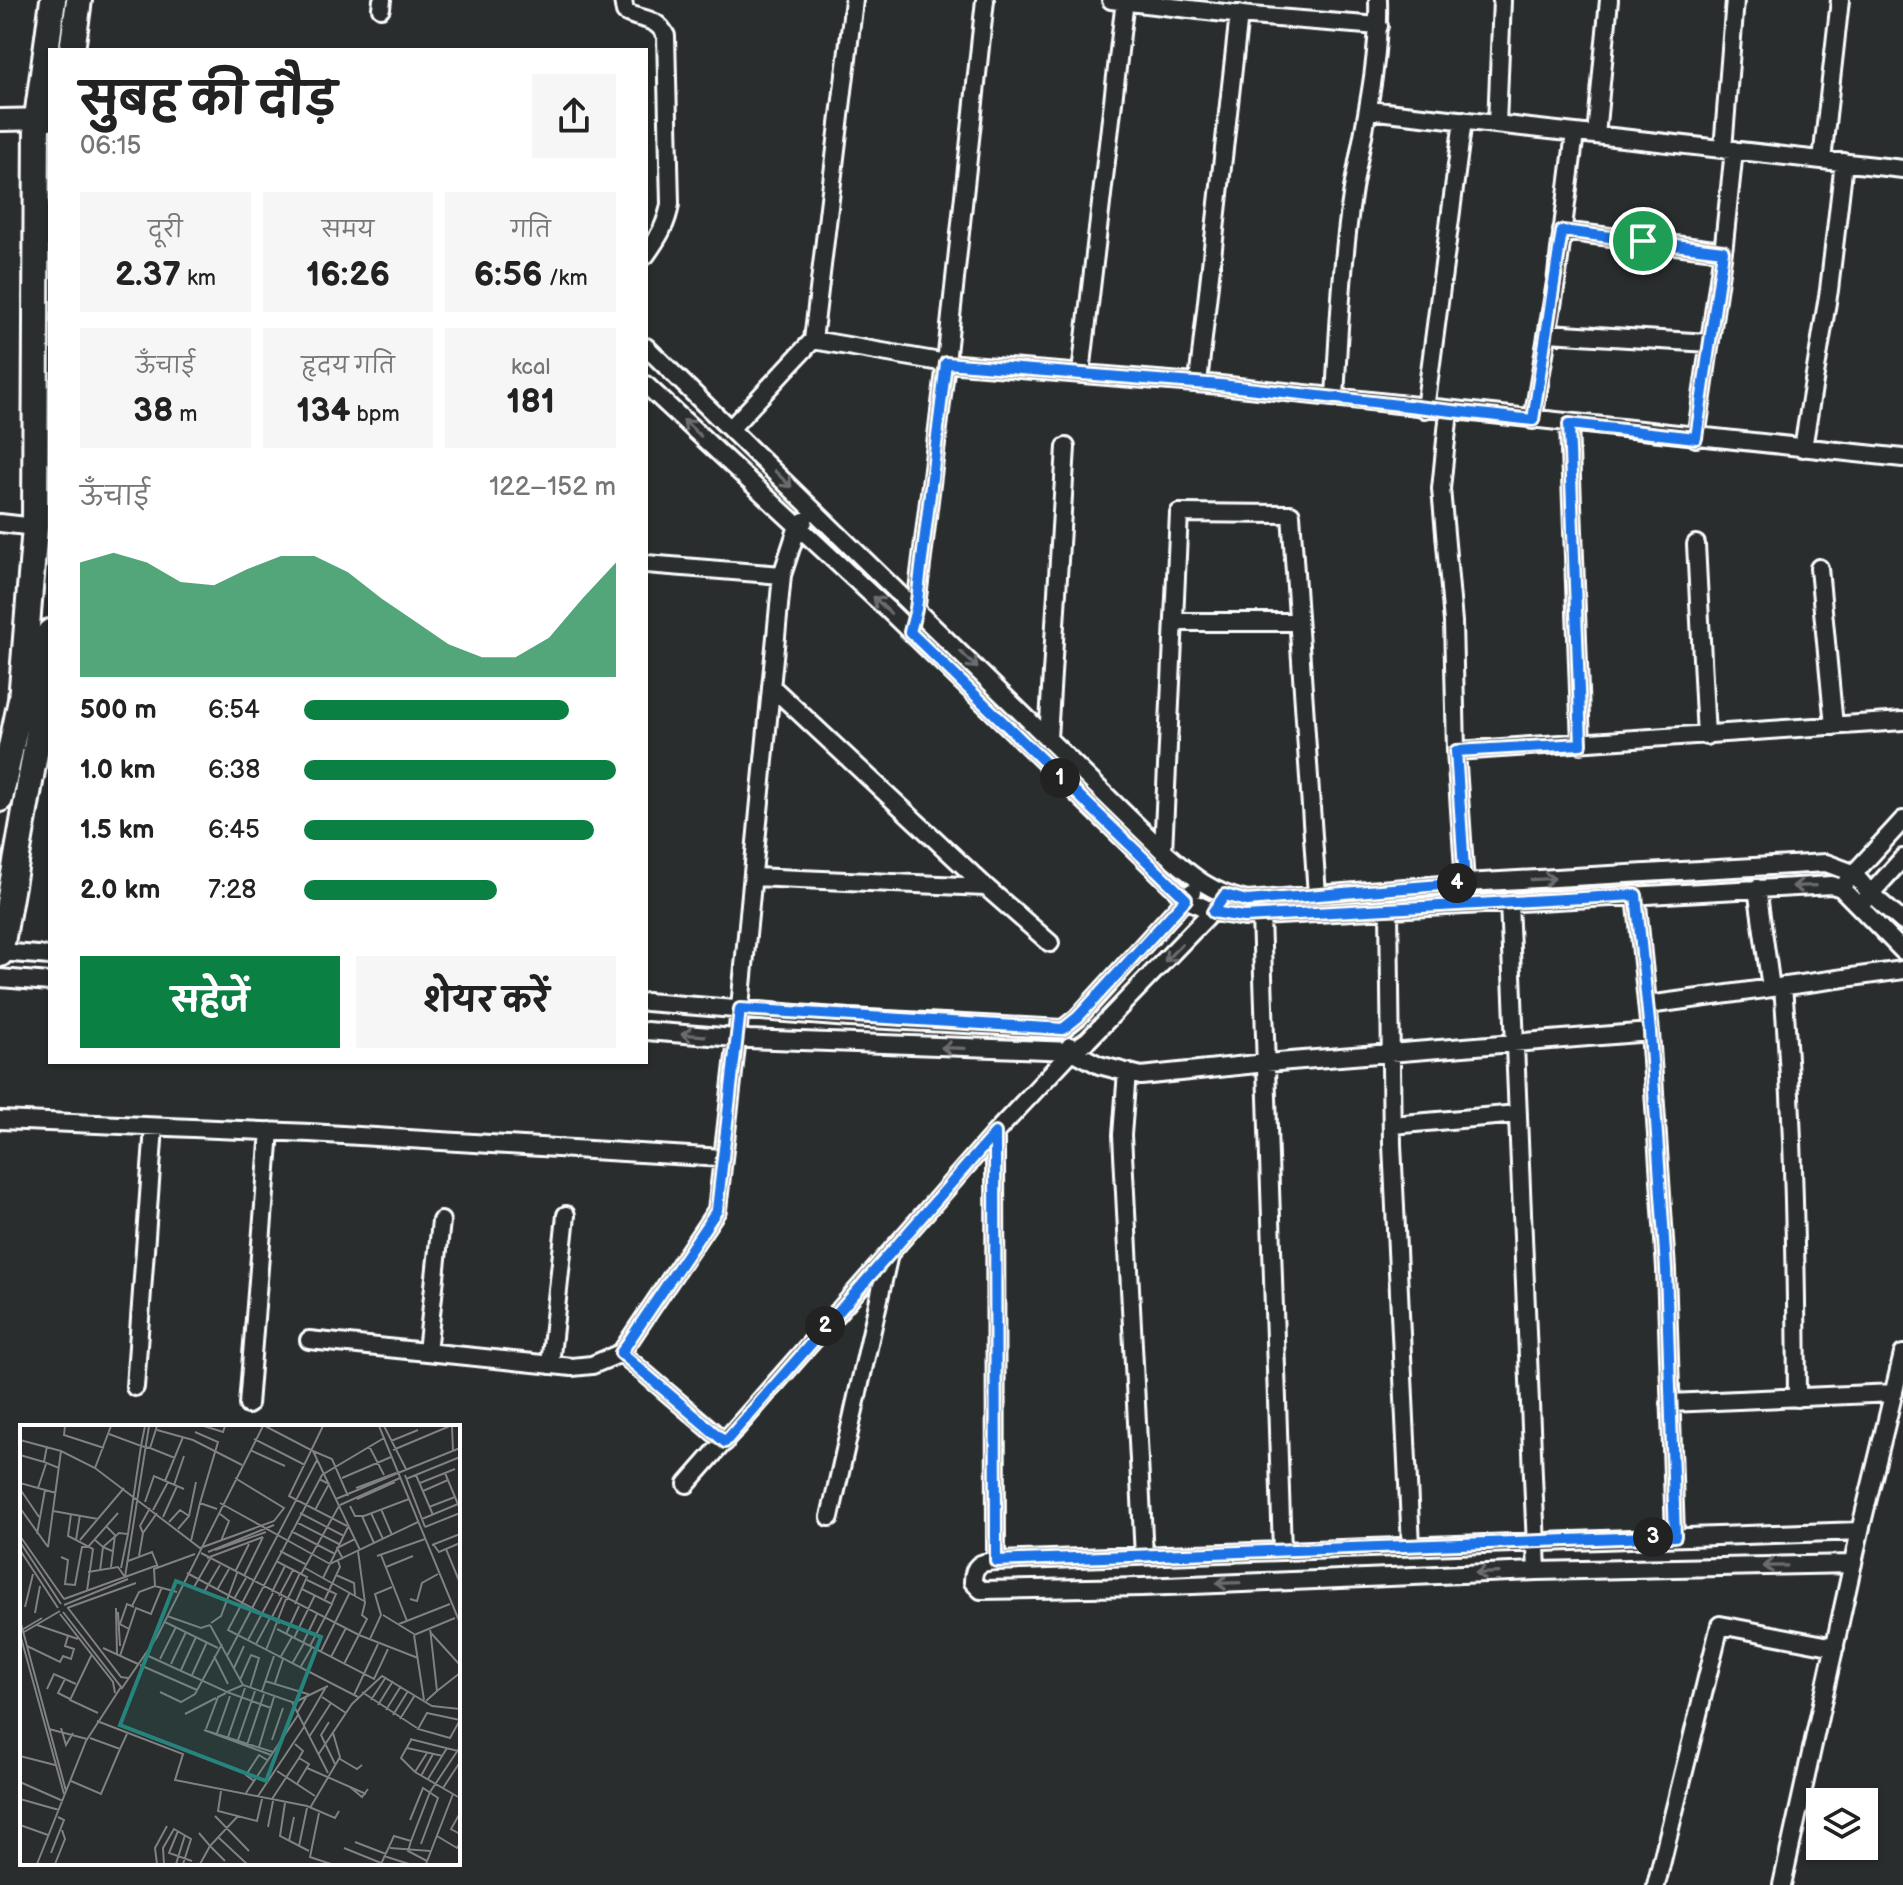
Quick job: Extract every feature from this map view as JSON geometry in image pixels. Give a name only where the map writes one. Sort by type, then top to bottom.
[{"type":"main road","points":[[49,48],[53,0]]},
{"type":"main road","points":[[72,48],[79,0]]},
{"type":"main road","points":[[0,799],[21,700],[35,527],[44,118],[48,66]]},
{"type":"main road","points":[[0,953],[40,725],[48,651]]},
{"type":"street","points":[[623,0],[625,12],[654,21],[666,36],[670,204],[668,219],[648,252]]},
{"type":"street","points":[[731,428],[813,340],[854,0]]},
{"type":"street","points":[[910,632],[916,609],[946,363],[985,0]]},
{"type":"street","points":[[1081,373],[1120,0],[1248,10],[1379,26]]},
{"type":"street","points":[[1335,397],[1341,272],[1368,110],[1379,26],[1378,0]]},
{"type":"street","points":[[1497,124],[1502,0]]},
{"type":"street","points":[[1596,135],[1609,0]]},
{"type":"street","points":[[1696,438],[1723,251],[1735,0]]},
{"type":"street","points":[[1822,160],[1840,0]]},
{"type":"street","points":[[1198,383],[1248,10]]},
{"type":"street","points":[[1368,110],[1903,169]]},
{"type":"street","points":[[0,120],[44,118]]},
{"type":"street","points":[[1425,409],[1463,120]]},
{"type":"street","points":[[1533,420],[1575,133]]},
{"type":"street","points":[[1803,448],[1829,290],[1844,162]]},
{"type":"street","points":[[1562,231],[1723,251]]},
{"type":"street","points":[[1548,333],[1709,343]]},
{"type":"street","points":[[813,340],[946,363],[1198,383],[1903,458]]},
{"type":"street","points":[[648,349],[1163,851],[1200,883],[1225,895],[1247,901],[1465,883],[1826,863],[1853,873],[1903,922]]},
{"type":"street","points":[[648,387],[910,632],[1186,899],[1213,912],[1244,917],[1832,885],[1841,888],[1903,951]]},
{"type":"street","points":[[1449,411],[1441,489],[1453,622],[1456,751],[1465,883]]},
{"type":"street","points":[[1569,424],[1581,744]]},
{"type":"street","points":[[1048,738],[1066,447]]},
{"type":"street","points":[[309,1340],[572,1367],[592,1365],[621,1353],[717,1210],[740,1009],[782,575],[798,526],[816,512]]},
{"type":"street","points":[[1163,851],[1179,513],[1291,514],[1317,895]]},
{"type":"street","points":[[0,523],[35,527]]},
{"type":"street","points":[[1696,544],[1706,736]]},
{"type":"street","points":[[648,564],[782,575]]},
{"type":"street","points":[[1819,568],[1834,726]]},
{"type":"street","points":[[1174,622],[1298,622]]},
{"type":"street","points":[[771,686],[1050,943]]},
{"type":"street","points":[[1456,751],[1903,721]]},
{"type":"street","points":[[1841,888],[1903,820]]},
{"type":"street","points":[[1859,907],[1903,858]]},
{"type":"street","points":[[753,877],[986,887]]},
{"type":"street","points":[[648,1002],[1063,1029],[1078,1017],[1200,883]]},
{"type":"street","points":[[1757,888],[1777,987],[1791,1088],[1796,1216],[1797,1398]]},
{"type":"street","points":[[687,1484],[995,1133],[1072,1051],[1088,1040],[1213,912],[1225,895]]},
{"type":"street","points":[[1636,895],[1648,1005],[1666,1269],[1675,1536]]},
{"type":"street","points":[[1509,902],[1537,1571]]},
{"type":"street","points":[[1389,909],[1392,1125],[1411,1546]]},
{"type":"street","points":[[1261,916],[1282,1551]]},
{"type":"street","points":[[0,953],[48,956]]},
{"type":"street","points":[[1648,1005],[1903,970]]},
{"type":"street","points":[[0,978],[48,982]]},
{"type":"street","points":[[1063,1029],[1072,1051]]},
{"type":"street","points":[[648,1031],[737,1038],[1072,1051],[1099,1065],[1141,1076],[1650,1032]]},
{"type":"street","points":[[1127,1072],[1122,1135],[1144,1556]]},
{"type":"street","points":[[1392,1125],[1518,1114]]},
{"type":"street","points":[[0,1120],[270,1131],[723,1158]]},
{"type":"street","points":[[135,1387],[154,1127]]},
{"type":"street","points":[[248,1405],[270,1131]]},
{"type":"street","points":[[995,1133],[996,1561]]},
{"type":"street","points":[[550,1365],[566,1215]]},
{"type":"street","points":[[427,1352],[441,1221]]},
{"type":"street","points":[[830,1517],[889,1253]]},
{"type":"street","points":[[621,1353],[725,1442]]},
{"type":"street","points":[[1782,1885],[1860,1531],[1903,1354]]},
{"type":"street","points":[[1670,1403],[1894,1393]]},
{"type":"street","points":[[1853,1564],[1537,1571],[981,1590],[973,1582],[976,1567],[982,1562],[996,1561],[1860,1531]]},
{"type":"street","points":[[1656,1885],[1720,1625],[1835,1647]]},
{"type":"route","points":[[1562,231],[1643,241],[1723,251],[1696,438],[1569,424],[1581,744],[1456,751],[1465,883],[1247,901],[1225,895],[1213,912],[1244,917],[1636,895],[1650,1032],[1666,1269],[1675,1536],[996,1561],[995,1133],[725,1442],[621,1353],[687,1259],[717,1210],[740,1009],[1063,1029],[1078,1017],[1186,899],[910,632],[916,609],[946,363],[1220,385],[1533,420],[1562,231]]}]
